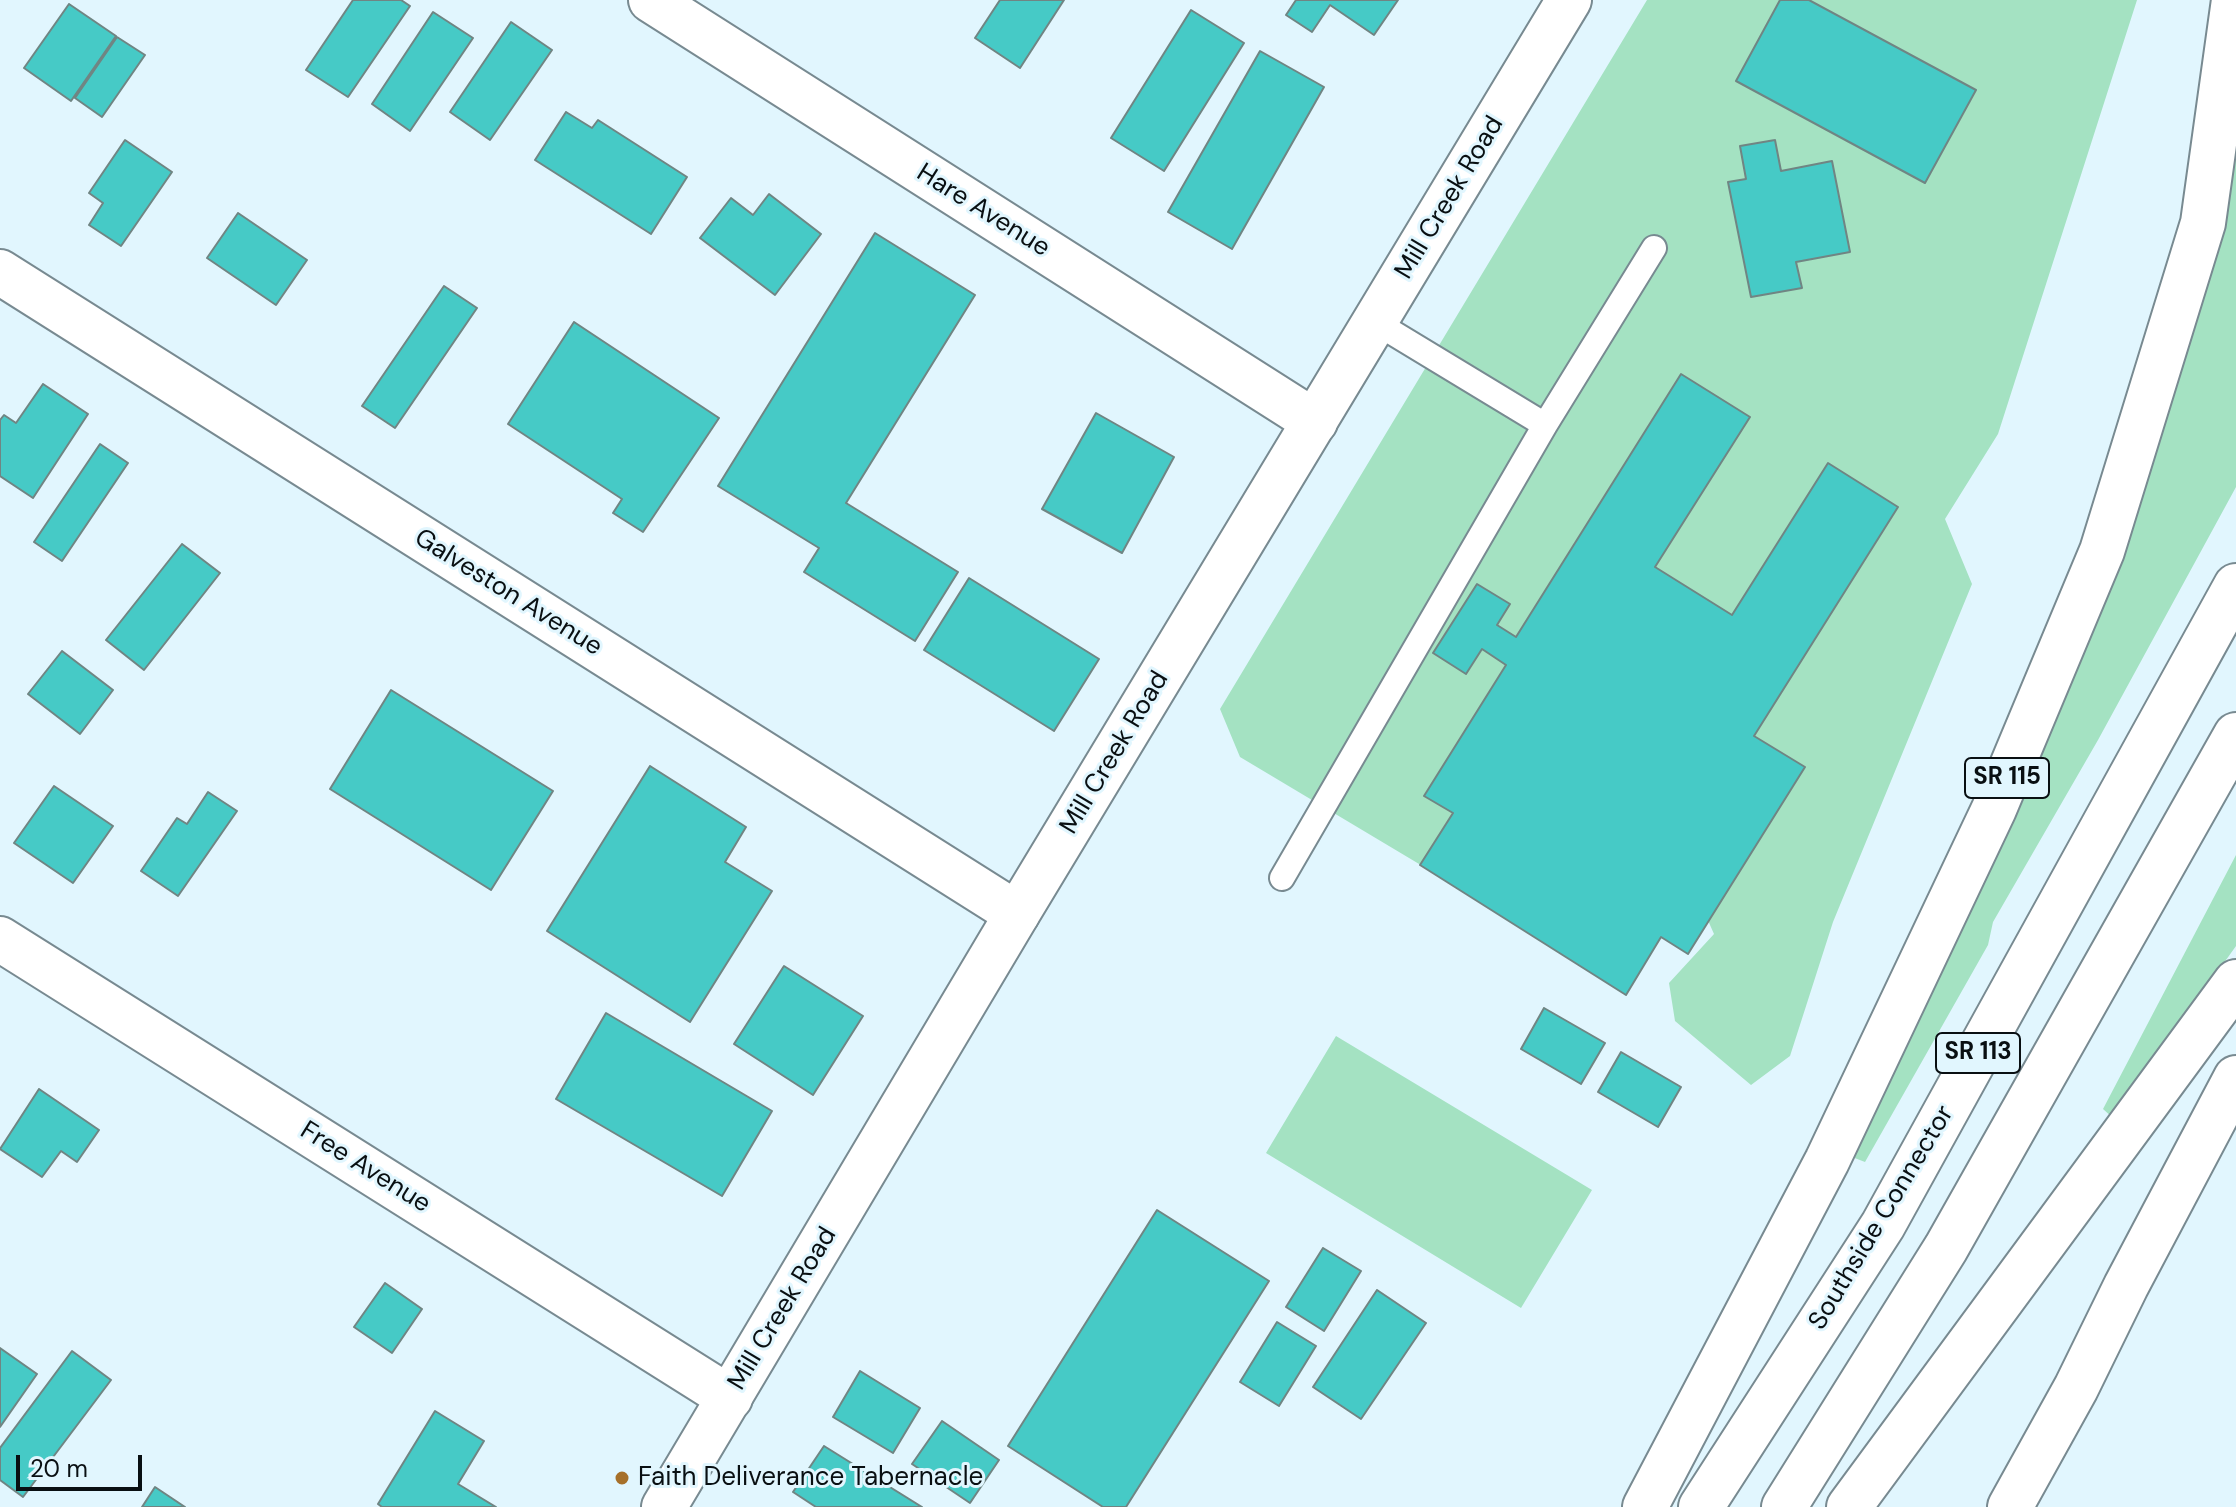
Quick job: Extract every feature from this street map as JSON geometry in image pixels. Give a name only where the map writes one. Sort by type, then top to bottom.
[{"type":"main road","name":"Hare Avenue","points":[[651,0],[1315,422]]},
{"type":"main road","name":"Mill Creek Road","points":[[664,1507],[1017,914],[1569,0]]},
{"type":"main road","name":"SR 115","points":[[1645,1507],[1827,1161],[1994,809],[2102,551],[2203,223],[2234,0]]},
{"type":"main road","name":"Galveston Avenue","points":[[0,272],[1017,914]]},
{"type":"main road","name":"Southside Connector","points":[[1701,1507],[1883,1225],[2236,586]]},
{"type":"main road","name":"SR 113","points":[[1784,1507],[1946,1248],[2236,735]]},
{"type":"main road","name":"Free Avenue","points":[[0,939],[730,1398]]},
{"type":"main road","points":[[1849,1507],[2236,982]]},
{"type":"main road","points":[[2010,1507],[2076,1388],[2236,1078]]},
{"type":"lane","points":[[1282,878],[1545,425],[1654,248]]},
{"type":"lane","points":[[1375,322],[1545,425]]},
{"type":"green space","points":[[1647,0],[2137,0],[1998,434],[1945,519],[1972,584],[1833,922],[1790,1056],[1751,1085],[1675,1021],[1669,983],[1714,934],[1691,882],[1476,898],[1240,757],[1220,709]]},
{"type":"green space","points":[[2236,114],[2236,487],[2098,740],[1993,922],[1988,945],[1865,1162],[1852,1157],[2001,827]]},
{"type":"green space","points":[[2236,855],[2236,946],[2113,1118],[2103,1109]]},
{"type":"green space","points":[[1336,1036],[1592,1190],[1521,1308],[1266,1153]]},
{"type":"building","points":[[353,0],[401,0],[410,6],[348,97],[306,70]]},
{"type":"building","points":[[1000,0],[1064,0],[1020,68],[975,38]]},
{"type":"building","points":[[1296,0],[1398,0],[1374,35],[1330,5],[1312,32],[1286,15]]},
{"type":"building","points":[[1780,0],[1809,0],[1976,90],[1925,183],[1736,81]]},
{"type":"building","points":[[69,4],[116,36],[71,101],[24,68]]},
{"type":"building","points":[[1191,10],[1244,43],[1164,171],[1111,138]]},
{"type":"building","points":[[433,12],[473,38],[410,131],[372,104]]},
{"type":"building","points":[[511,22],[552,50],[490,140],[450,112]]},
{"type":"building","points":[[117,37],[145,55],[102,117],[75,98]]},
{"type":"building","points":[[1260,51],[1324,87],[1232,249],[1168,212]]},
{"type":"building","points":[[566,112],[592,128],[598,120],[687,177],[651,234],[535,160]]},
{"type":"building","points":[[125,140],[172,172],[121,246],[89,225],[103,203],[89,193]]},
{"type":"building","points":[[1775,140],[1781,171],[1832,161],[1850,252],[1796,262],[1802,288],[1751,297],[1728,182],[1746,179],[1740,146]]},
{"type":"building","points":[[769,194],[821,234],[775,295],[700,238],[731,198],[753,215]]},
{"type":"building","points":[[238,213],[307,260],[276,305],[207,258]]},
{"type":"building","points":[[875,233],[975,295],[846,503],[958,572],[915,641],[804,572],[819,548],[718,486]]},
{"type":"building","points":[[444,286],[477,308],[395,428],[362,406]]},
{"type":"building","points":[[574,322],[719,418],[643,532],[613,513],[622,499],[508,424]]},
{"type":"building","points":[[1681,374],[1750,417],[1655,567],[1732,615],[1828,463],[1898,507],[1754,736],[1805,767],[1688,954],[1661,937],[1626,995],[1420,865],[1453,813],[1424,796],[1506,665],[1482,649],[1466,674],[1433,653],[1477,584],[1510,604],[1497,625],[1516,637]]},
{"type":"building","points":[[43,384],[88,414],[33,498],[0,476],[0,420],[4,415],[16,423]]},
{"type":"building","points":[[1096,413],[1174,457],[1122,553],[1042,509]]},
{"type":"building","points":[[100,444],[128,463],[62,561],[34,542]]},
{"type":"building","points":[[182,544],[220,573],[144,670],[106,640]]},
{"type":"building","points":[[969,578],[1099,659],[1054,731],[924,650]]},
{"type":"building","points":[[62,651],[113,690],[80,734],[28,694]]},
{"type":"building","points":[[391,690],[553,791],[491,890],[330,789]]},
{"type":"building","points":[[650,766],[746,827],[725,862],[772,891],[690,1022],[547,931]]},
{"type":"building","points":[[54,786],[113,826],[73,883],[14,843]]},
{"type":"building","points":[[208,792],[237,811],[178,896],[141,871],[177,818],[187,824]]},
{"type":"building","points":[[784,966],[863,1016],[813,1095],[734,1044]]},
{"type":"building","points":[[1544,1008],[1605,1043],[1581,1084],[1521,1049]]},
{"type":"building","points":[[606,1013],[772,1111],[722,1196],[556,1099]]},
{"type":"building","points":[[1621,1052],[1681,1087],[1658,1127],[1598,1092]]},
{"type":"building","points":[[39,1089],[99,1130],[77,1162],[61,1151],[42,1177],[0,1149]]},
{"type":"building","points":[[1157,1210],[1269,1281],[1126,1507],[1103,1507],[1008,1446]]},
{"type":"building","points":[[1323,1248],[1361,1271],[1324,1331],[1286,1307]]},
{"type":"building","points":[[385,1283],[422,1309],[392,1353],[354,1327]]},
{"type":"building","points":[[1377,1290],[1426,1323],[1361,1419],[1313,1387]]},
{"type":"building","points":[[1277,1322],[1316,1346],[1279,1406],[1240,1382]]},
{"type":"building","points":[[0,1348],[37,1374],[0,1427]]},
{"type":"building","points":[[72,1351],[111,1380],[23,1497],[0,1480],[0,1448]]},
{"type":"building","points":[[860,1371],[920,1408],[893,1453],[833,1417]]},
{"type":"building","points":[[435,1411],[484,1441],[458,1484],[496,1507],[382,1507],[378,1504]]},
{"type":"building","points":[[942,1421],[999,1460],[970,1503],[912,1464]]},
{"type":"building","points":[[824,1446],[922,1507],[816,1507],[793,1492]]},
{"type":"building","points":[[155,1487],[185,1507],[142,1507]]},
{"type":"place","name":"Faith Deliverance Tabernacle","points":[[622,1478]]}]
